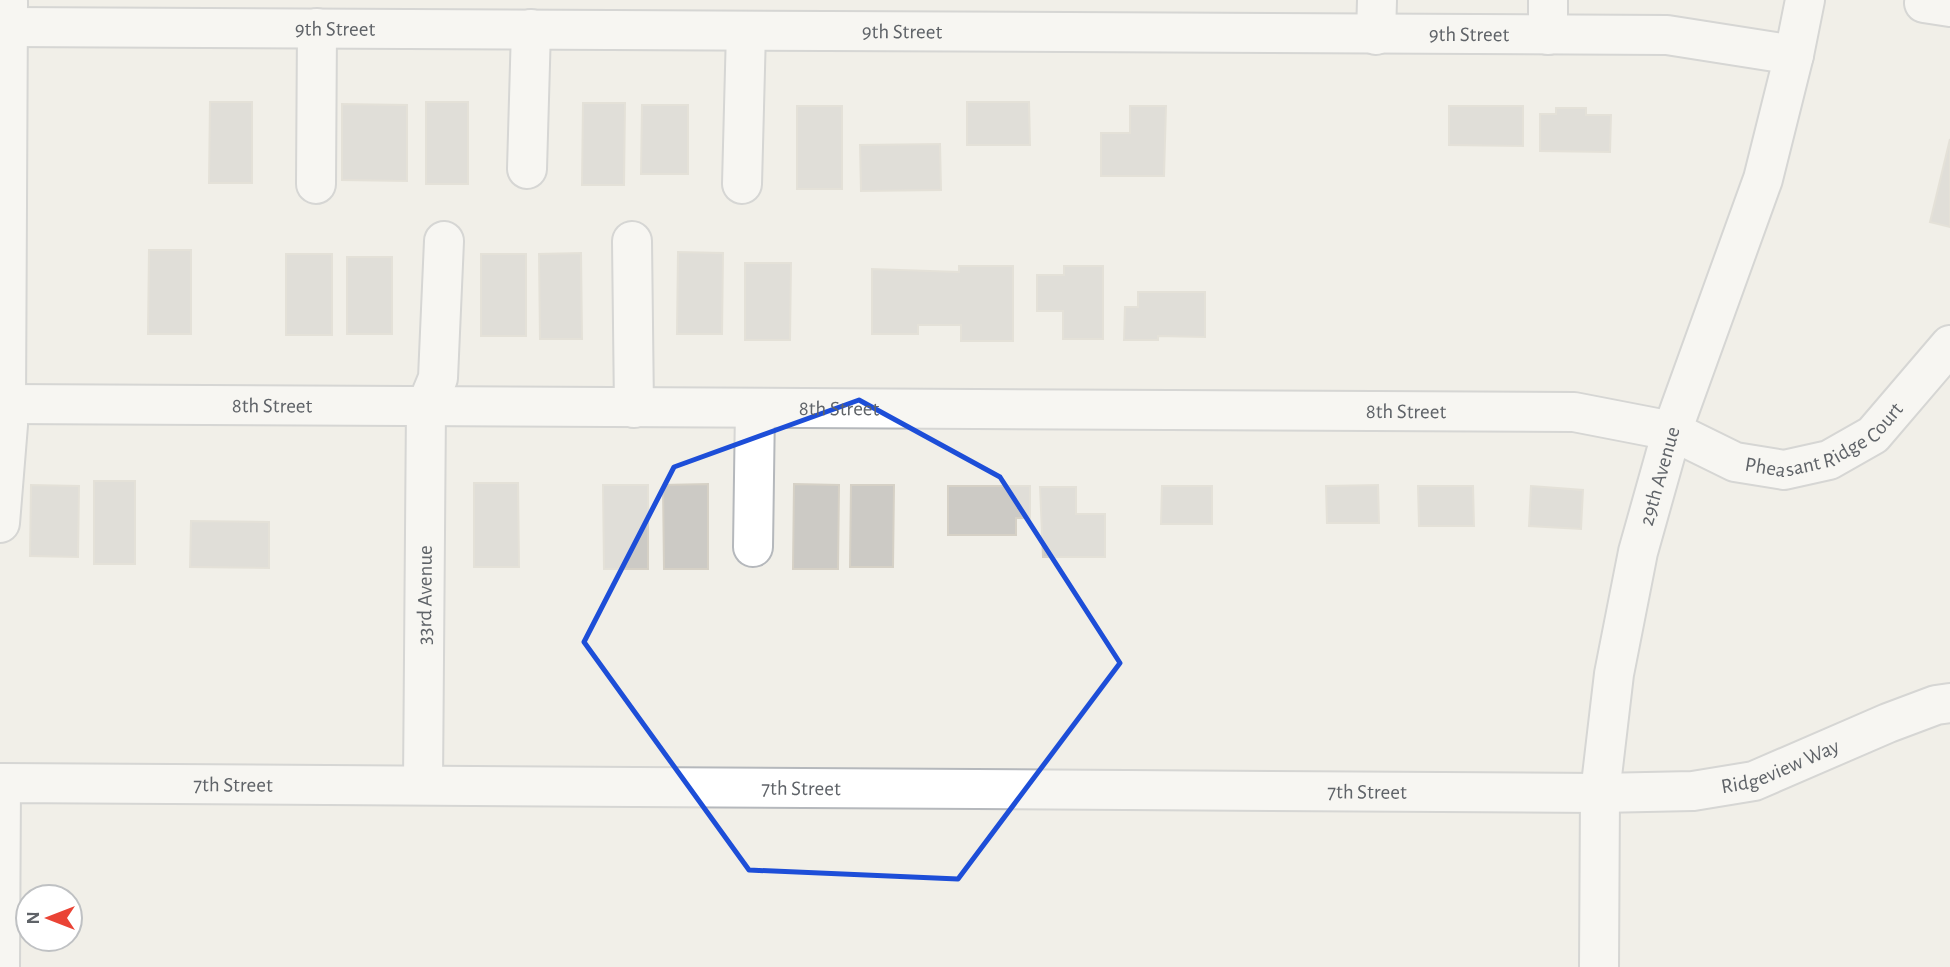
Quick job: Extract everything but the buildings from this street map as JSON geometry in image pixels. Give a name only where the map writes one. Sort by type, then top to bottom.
[{"type":"street","name":"29th Avenue","points":[[1599,967],[1600,793],[1614,674],[1637,552],[1672,431],[1763,178],[1805,0]]},
{"type":"street","name":"9th Street","points":[[8,13],[202,14],[317,28],[406,14],[531,29],[747,31],[842,16],[1548,17],[1794,55]]},
{"type":"street","points":[[0,523],[8,425],[4,123],[8,13]]},
{"type":"street","points":[[316,184],[317,28]]},
{"type":"street","points":[[527,169],[531,29]]},
{"type":"street","points":[[742,184],[747,31]]},
{"type":"street","name":"33rd Avenue","points":[[423,785],[426,407],[438,378],[444,241]]},
{"type":"street","points":[[632,241],[634,408]]},
{"type":"street","name":"Pheasant Ridge Court","points":[[1672,431],[1735,462],[1784,470],[1829,460],[1873,435],[1950,345]]},
{"type":"street","name":"8th Street","points":[[6,404],[1574,412],[1672,431]]},
{"type":"street","points":[[753,547],[755,408]]},
{"type":"street","name":"Ridgeview Way","points":[[1600,793],[1693,791],[1754,781],[1888,723],[1936,705],[1950,703]]},
{"type":"street","points":[[0,967],[1,783]]},
{"type":"street","name":"7th Street","points":[[1,783],[1600,793]]},
{"type":"highlighted area","points":[[859,400],[1000,477],[1120,663],[958,879],[749,870],[584,642],[674,467]]}]
